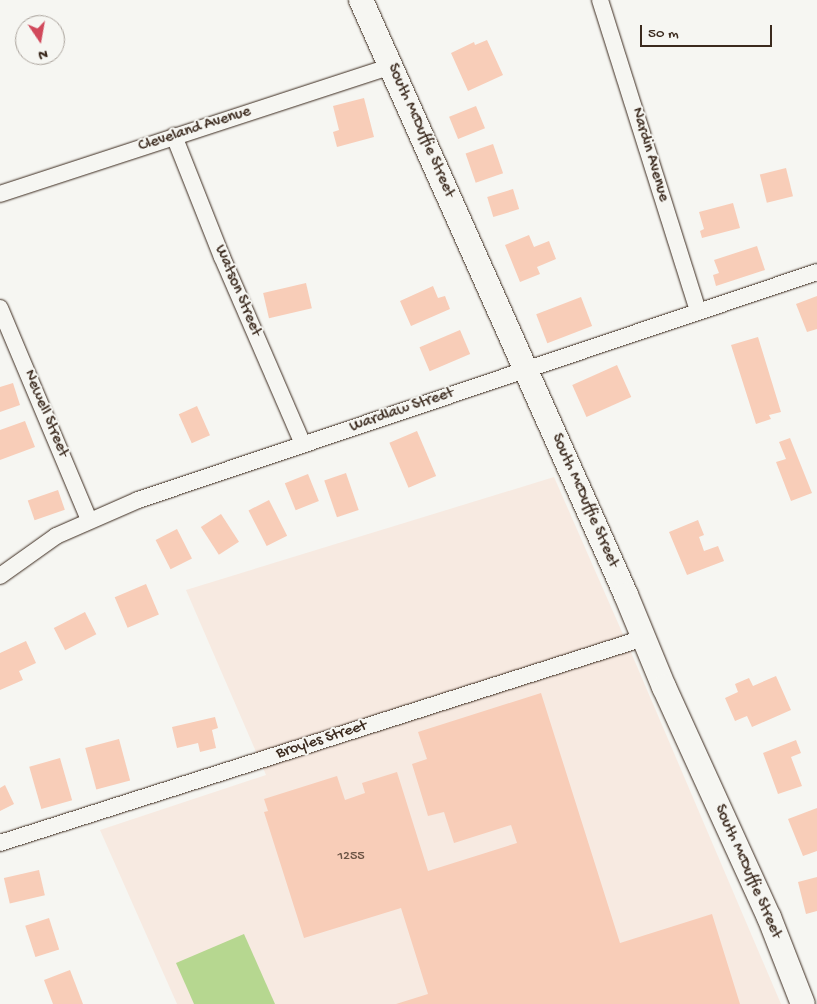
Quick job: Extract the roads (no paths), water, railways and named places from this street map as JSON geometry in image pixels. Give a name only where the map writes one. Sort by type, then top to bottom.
[{"type":"street","name":"South McDuffie Street","points":[[361,0],[768,917],[803,1004]]},
{"type":"street","name":"Nardin Avenue","points":[[600,0],[698,311]]},
{"type":"street","name":"Cleveland Avenue","points":[[0,194],[391,66]]},
{"type":"street","name":"Watson Street","points":[[174,136],[222,257],[303,444]]},
{"type":"street","name":"Wardlaw Street","points":[[0,576],[56,536],[138,500],[817,272]]},
{"type":"street","name":"Newell Street","points":[[0,308],[90,520]]},
{"type":"street","name":"Broyles Street","points":[[0,844],[644,638]]}]
